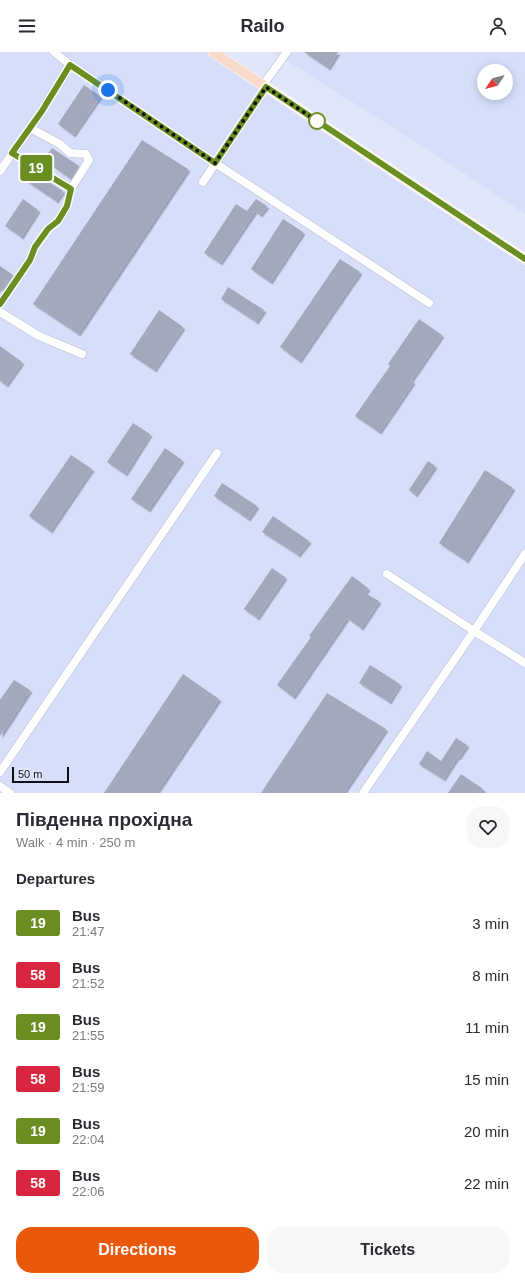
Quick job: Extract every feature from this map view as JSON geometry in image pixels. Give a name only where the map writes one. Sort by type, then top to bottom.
[{"type":"main road","points":[[213,52],[525,259]]},
{"type":"lane","points":[[54,52],[70,65],[215,163],[429,303]]},
{"type":"lane","points":[[203,182],[286,52]]},
{"type":"lane","points":[[0,171],[42,111],[70,65]]},
{"type":"lane","points":[[0,304],[30,260],[35,247],[48,229],[58,221],[67,206],[71,189],[89,160],[86,154],[70,153],[60,144],[30,128]]},
{"type":"lane","points":[[12,153],[71,189]]},
{"type":"lane","points":[[0,312],[39,336],[82,354]]},
{"type":"lane","points":[[0,772],[217,453]]},
{"type":"lane","points":[[363,793],[525,554]]},
{"type":"lane","points":[[387,574],[525,663]]},
{"type":"lane","points":[[0,786],[10,793]]},
{"type":"shaded area","points":[[0,52],[206,52],[525,265],[525,793],[0,793]]},
{"type":"shaded area","points":[[273,52],[525,52],[525,214],[430,151]]},
{"type":"building","points":[[304,52],[338,52],[328,68]]},
{"type":"building","points":[[84,85],[100,96],[73,135],[58,124]]},
{"type":"building","points":[[142,140],[188,169],[78,334],[33,304]]},
{"type":"building","points":[[52,148],[79,166],[71,179],[44,160]]},
{"type":"building","points":[[28,169],[63,191],[56,201],[22,178]]},
{"type":"building","points":[[23,199],[38,210],[21,237],[5,226]]},
{"type":"building","points":[[256,199],[267,206],[260,215],[255,211],[220,263],[204,253],[236,204],[247,211]]},
{"type":"building","points":[[283,219],[303,232],[270,282],[251,269]]},
{"type":"building","points":[[340,259],[360,272],[299,361],[280,347]]},
{"type":"building","points":[[0,266],[13,275],[0,293]]},
{"type":"building","points":[[228,287],[264,310],[256,322],[221,299]]},
{"type":"building","points":[[159,310],[183,327],[154,370],[130,354]]},
{"type":"building","points":[[419,319],[442,335],[411,380],[413,382],[379,432],[355,416],[390,366],[388,364]]},
{"type":"building","points":[[0,346],[22,362],[6,385],[0,381]]},
{"type":"building","points":[[133,423],[150,434],[125,474],[107,462]]},
{"type":"building","points":[[165,448],[182,460],[148,510],[131,499]]},
{"type":"building","points":[[71,455],[92,469],[50,531],[29,516]]},
{"type":"building","points":[[428,461],[435,466],[415,495],[409,490]]},
{"type":"building","points":[[485,470],[513,488],[466,561],[439,543]]},
{"type":"building","points":[[222,483],[257,506],[248,519],[214,496]]},
{"type":"building","points":[[273,516],[309,541],[298,555],[262,532]]},
{"type":"building","points":[[272,568],[285,577],[257,618],[244,609]]},
{"type":"building","points":[[352,576],[368,588],[365,593],[379,601],[361,628],[347,618],[293,697],[277,685],[311,637],[309,636]]},
{"type":"building","points":[[370,665],[400,684],[389,702],[359,683]]},
{"type":"building","points":[[183,674],[219,699],[156,793],[104,793]]},
{"type":"building","points":[[14,680],[30,690],[0,736],[0,700]]},
{"type":"building","points":[[327,693],[386,729],[343,793],[261,793]]},
{"type":"building","points":[[456,738],[467,745],[458,758],[457,757],[443,779],[419,764],[427,751],[441,761]]},
{"type":"building","points":[[461,774],[483,789],[481,793],[448,793]]},
{"type":"bus line","name":"19","points":[[0,304],[30,260],[35,247],[48,229],[58,221],[67,206],[71,189],[12,153],[42,111],[70,65],[215,163],[266,87],[525,259]]},
{"type":"route","points":[[108,90],[215,163],[266,87],[317,121]]}]
